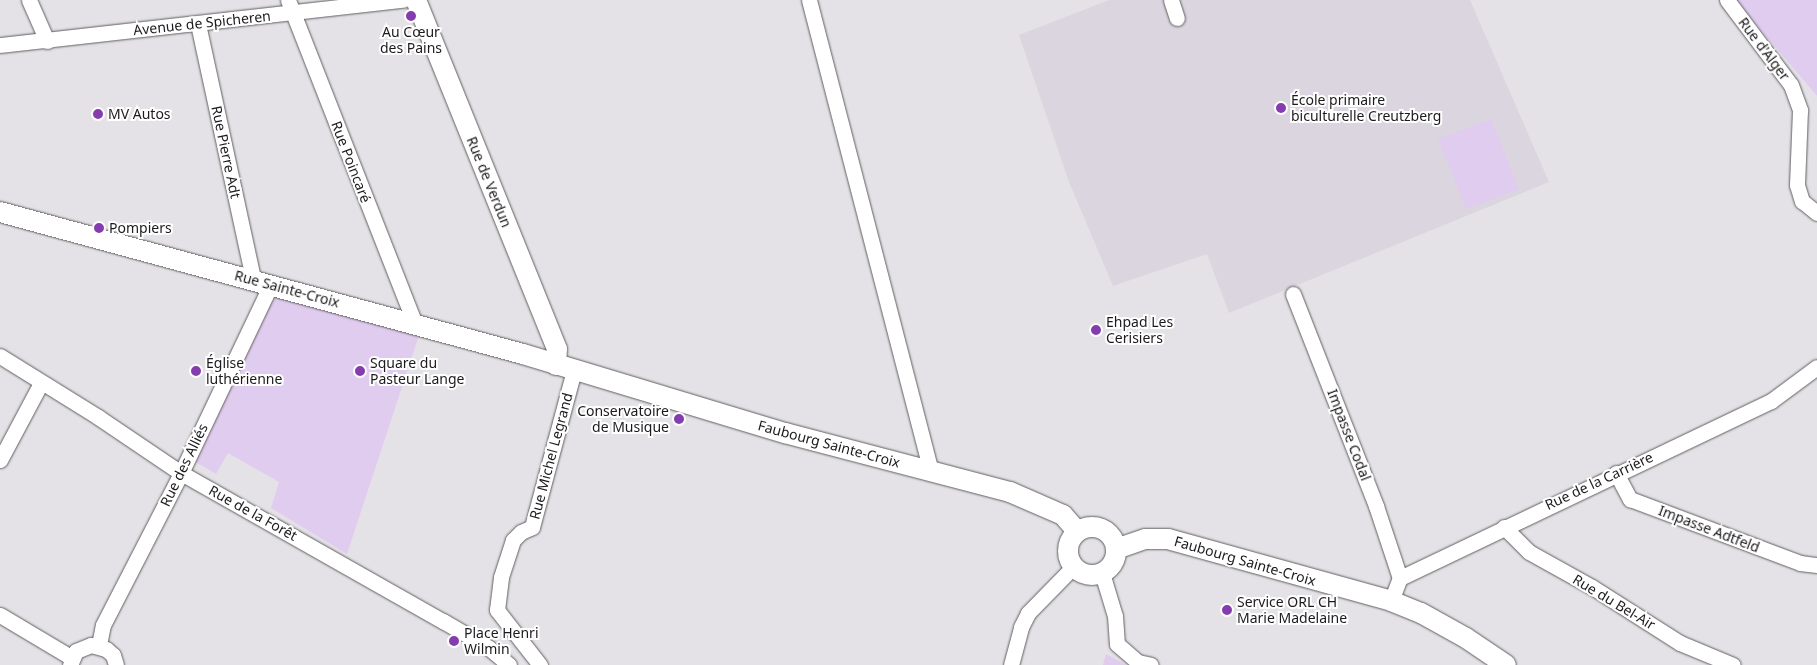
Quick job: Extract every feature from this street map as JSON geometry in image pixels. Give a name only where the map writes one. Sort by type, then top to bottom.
[{"type":"main road","name":"Rue de Verdun","points":[[416,0],[565,367]]},
{"type":"main road","name":"Rue Sainte-Croix","points":[[0,212],[262,282],[565,367]]},
{"type":"main road","name":"Faubourg Sainte-Croix","points":[[565,367],[785,433],[1010,492],[1042,504],[1063,516],[1077,531]]},
{"type":"main road","points":[[1089,526],[1102,528],[1112,537],[1116,549],[1112,565],[1102,574],[1088,575],[1073,567],[1068,558],[1067,548],[1070,539],[1077,531],[1089,526]]},
{"type":"main road","name":"Faubourg Sainte-Croix","points":[[1116,549],[1145,539],[1168,539],[1391,601],[1421,613],[1466,638],[1506,665]]},
{"type":"street","points":[[29,0],[47,40]]},
{"type":"street","name":"Avenue de Spicheren","points":[[0,45],[198,24],[290,6],[403,0]]},
{"type":"street","points":[[809,0],[931,472]]},
{"type":"street","points":[[1171,0],[1177,18]]},
{"type":"street","name":"Rue d'Alger","points":[[1726,0],[1791,85],[1800,110],[1797,184],[1802,200],[1817,213]]},
{"type":"street","name":"Rue Poincaré","points":[[290,6],[415,324]]},
{"type":"street","name":"Rue Pierre Adt","points":[[198,24],[262,282]]},
{"type":"street","name":"Rue des Alliés","points":[[99,645],[103,625],[181,473],[262,282]]},
{"type":"street","name":"Impasse Codal","points":[[1293,294],[1376,506],[1400,578]]},
{"type":"street","name":"Rue de la Forêt","points":[[0,356],[98,417],[181,473],[443,621],[489,648],[509,665]]},
{"type":"street","name":"Rue Michel Legrand","points":[[540,665],[497,610],[501,577],[513,540],[521,532],[532,527],[565,367]]},
{"type":"street","name":"Rue de la Carrière","points":[[1400,578],[1504,526],[1771,400],[1817,367]]},
{"type":"street","points":[[0,460],[41,383]]},
{"type":"street","name":"Impasse Adtfeld","points":[[1616,473],[1630,499],[1800,563],[1817,564]]},
{"type":"street","name":"Rue du Bel-Air","points":[[1504,526],[1529,552],[1592,588],[1680,643],[1733,665]]},
{"type":"street","points":[[1011,665],[1021,627],[1028,612],[1073,567]]},
{"type":"street","points":[[1102,574],[1115,616],[1118,644],[1138,662],[1151,665]]},
{"type":"street","points":[[1391,601],[1400,578]]},
{"type":"street","points":[[0,615],[71,661],[83,647],[99,645],[112,655],[116,665]]},
{"type":"shaded area","name":"École primaire biculturelle Creutzberg","points":[[1109,0],[1470,0],[1549,182],[1229,313],[1207,254],[1113,286],[1069,182],[1019,35]]},
{"type":"shaded area","points":[[1737,0],[1817,0],[1817,96],[1760,29]]},
{"type":"shaded area","points":[[1491,119],[1519,189],[1466,209],[1438,139]]},
{"type":"shaded area","points":[[277,291],[421,329],[347,554],[271,508],[279,482],[228,453],[216,474],[194,461]]},
{"type":"shaded area","points":[[1106,654],[1126,665],[1103,665]]},
{"type":"place","name":"Au Cœur des Pains","points":[[411,16]]},
{"type":"place","name":"École primaire biculturelle Creutzberg","points":[[1281,108]]},
{"type":"place","name":"MV Autos","points":[[98,114]]},
{"type":"place","name":"Pompiers","points":[[99,228]]},
{"type":"place","name":"Ehpad Les Cerisiers","points":[[1096,330]]},
{"type":"place","name":"Église luthérienne","points":[[196,371]]},
{"type":"place","name":"Square du Pasteur Lange","points":[[360,371]]},
{"type":"place","name":"Conservatoire de Musique","points":[[679,419]]},
{"type":"place","name":"Service ORL CH Marie Madelaine","points":[[1227,610]]},
{"type":"place","name":"Place Henri Wilmin","points":[[454,641]]}]
